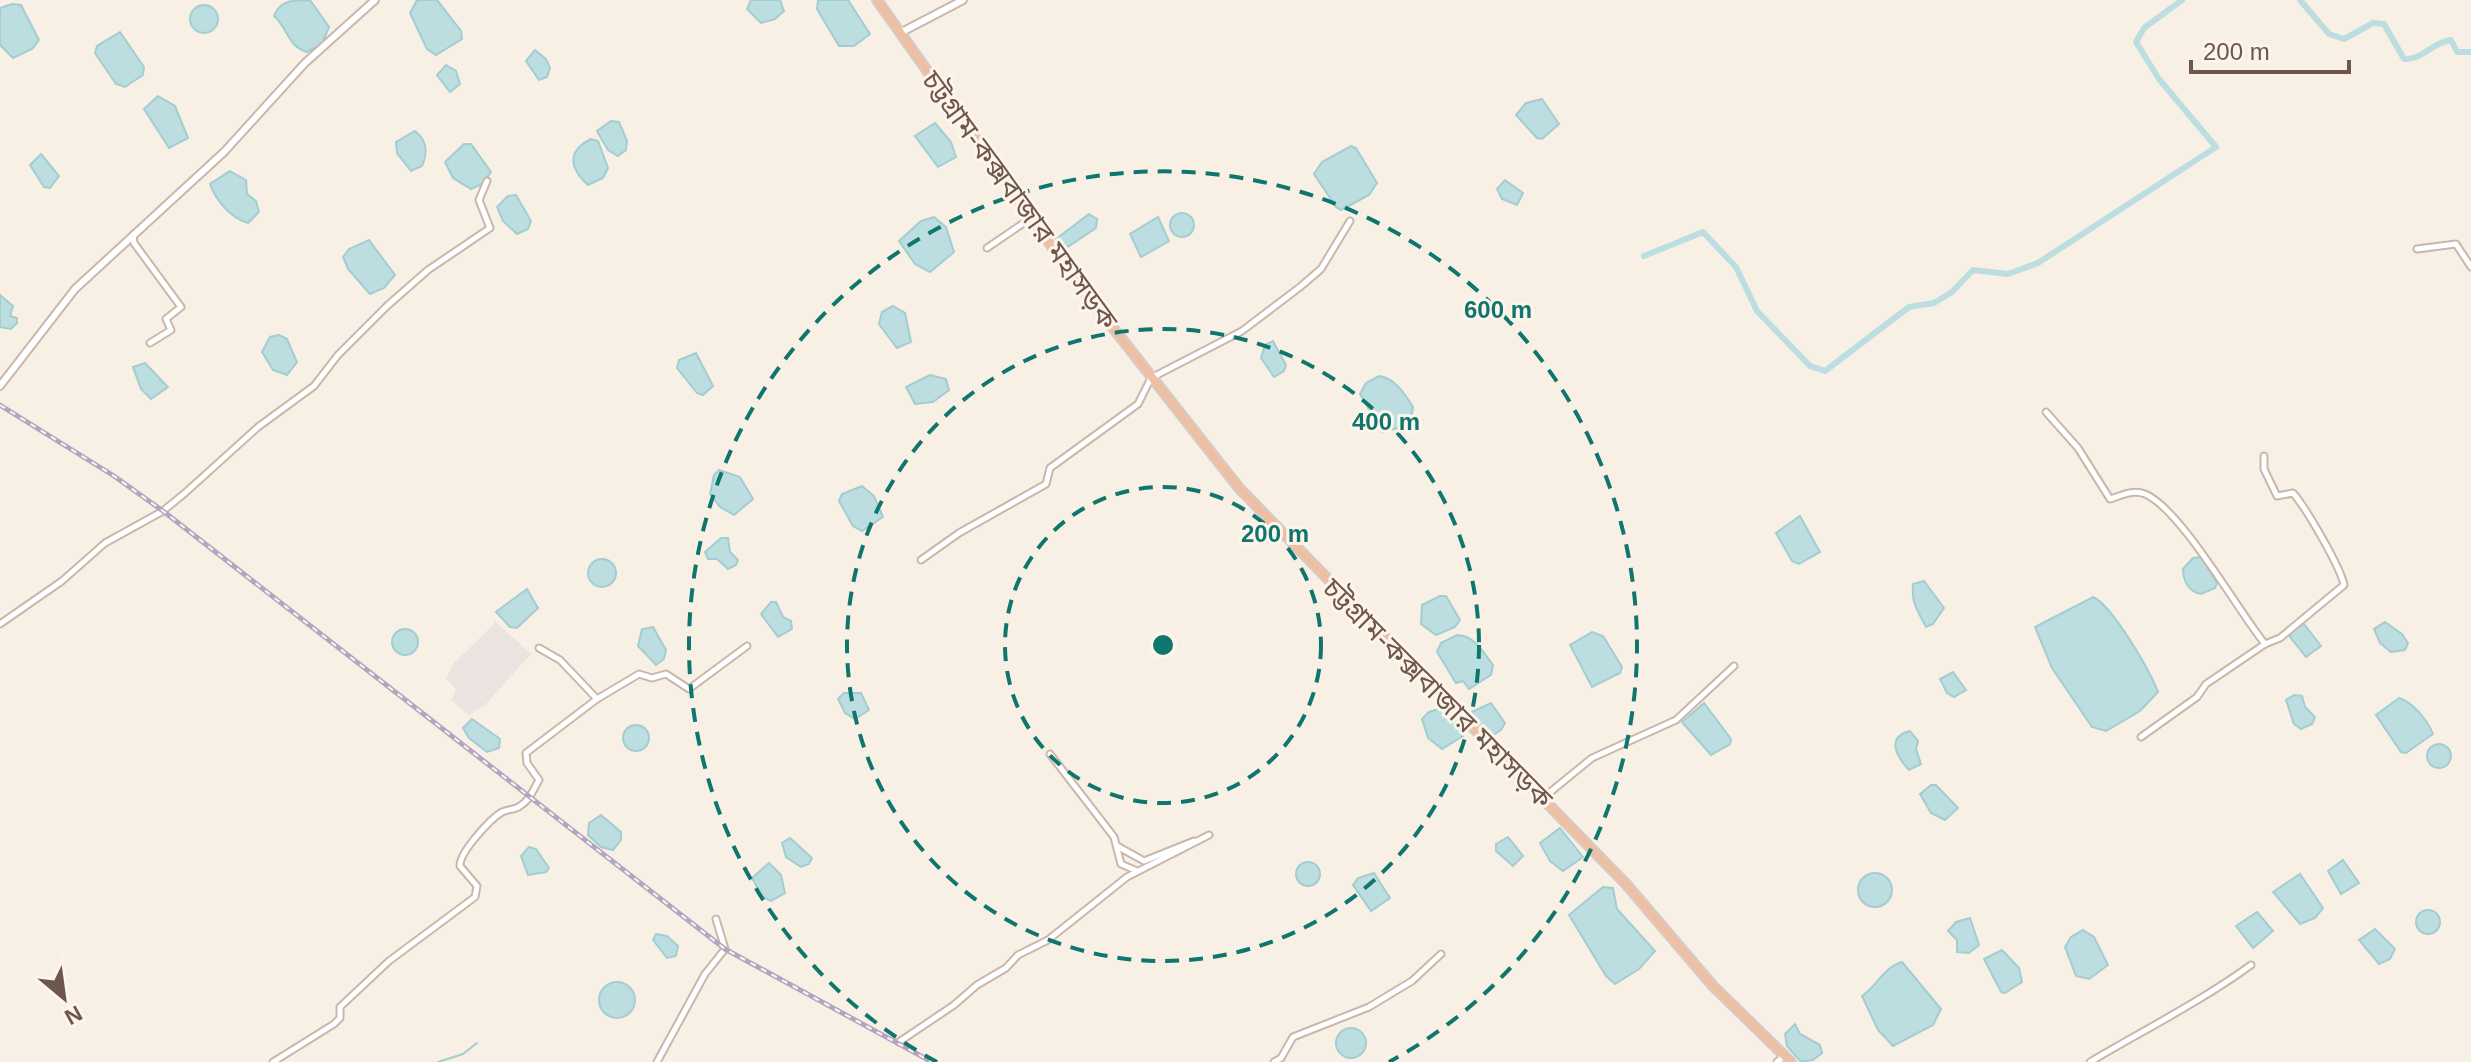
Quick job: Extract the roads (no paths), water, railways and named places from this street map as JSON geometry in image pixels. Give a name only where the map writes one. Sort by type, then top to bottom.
[{"type":"highway","name":"চট্টগ্রাম-কক্সবাজার মহাসড়ক","points":[[877,0],[1031,218],[1151,378],[1239,488],[1626,884],[1713,986],[1784,1060]]},
{"type":"street","points":[[0,386],[75,289],[224,152],[305,63],[375,0]]},
{"type":"street","points":[[900,33],[963,0]]},
{"type":"street","points":[[0,624],[62,581],[105,543],[163,511],[258,427],[314,386],[338,355],[428,270],[490,228],[479,200],[487,181]]},
{"type":"street","points":[[987,248],[1031,218]]},
{"type":"street","points":[[921,560],[959,533],[1046,484],[1050,468],[1138,404],[1151,378],[1264,316],[1321,269],[1350,221]]},
{"type":"street","points":[[133,234],[134,243],[181,307],[166,319],[171,330],[150,343]]},
{"type":"street","points":[[2417,249],[2456,244],[2471,267]]},
{"type":"street","points":[[2046,412],[2078,448],[2110,499],[2132,492],[2147,495],[2164,510],[2204,555],[2265,644]]},
{"type":"street","points":[[2141,737],[2197,697],[2206,684],[2265,644],[2280,638],[2344,585],[2342,572],[2304,506],[2293,493],[2277,496],[2264,469],[2264,456]]},
{"type":"street","points":[[273,1062],[294,1046],[334,1024],[340,1018],[340,1007],[389,961],[475,897],[477,886],[460,866],[460,856],[503,811],[517,809],[530,797],[539,780],[527,763],[526,753],[597,699],[639,674],[652,678],[666,674],[689,689],[747,646]]},
{"type":"street","points":[[539,648],[560,660],[597,699]]},
{"type":"street","points":[[1543,798],[1592,758],[1676,720],[1734,666]]},
{"type":"street","points":[[1050,754],[1074,781],[1081,795],[1114,837],[1121,864],[1138,871]]},
{"type":"street","points":[[899,1042],[954,1005],[977,985],[1006,968],[1018,955],[1048,940],[1138,871],[1209,835]]},
{"type":"street","points":[[1116,845],[1144,861],[1202,839]]},
{"type":"street","points":[[657,1062],[705,974],[725,949],[716,919]]},
{"type":"street","points":[[1274,1062],[1281,1058],[1293,1037],[1369,1007],[1412,981],[1441,954]]},
{"type":"street","points":[[2090,1062],[2137,1032],[2173,1017],[2251,965]]},
{"type":"water","points":[[310,0],[329,27],[322,44],[307,52],[292,42],[274,16],[284,4]]},
{"type":"water","points":[[417,0],[437,0],[461,31],[462,39],[436,55],[427,49],[410,13]]},
{"type":"water","points":[[751,0],[780,0],[784,11],[775,19],[761,23],[747,9]]},
{"type":"water","points":[[818,0],[848,0],[870,34],[854,46],[839,46],[817,9]]},
{"type":"water","points":[[21,5],[39,40],[32,49],[13,58],[0,45],[0,8]]},
{"type":"water","points":[[204,5],[214,9],[218,19],[214,29],[204,33],[194,29],[190,19],[194,9]]},
{"type":"water","points":[[120,32],[144,67],[143,75],[125,87],[116,84],[95,53],[97,46]]},
{"type":"water","points":[[535,50],[546,59],[550,68],[547,77],[539,80],[526,61]]},
{"type":"water","points":[[446,65],[456,71],[460,84],[450,92],[437,75]]},
{"type":"water","points":[[158,96],[175,106],[188,138],[169,148],[144,109]]},
{"type":"water","points":[[1542,99],[1559,124],[1542,139],[1537,138],[1516,115],[1526,103]]},
{"type":"water","points":[[611,121],[619,122],[627,141],[626,150],[618,156],[608,150],[597,131]]},
{"type":"water","points":[[935,123],[951,142],[956,157],[938,167],[915,136]]},
{"type":"water","points":[[415,131],[424,143],[425,156],[422,166],[411,171],[397,153],[396,142]]},
{"type":"water","points":[[591,139],[598,141],[608,168],[603,178],[588,185],[577,172],[573,160],[578,149]]},
{"type":"water","points":[[464,144],[471,144],[491,172],[482,184],[471,189],[453,178],[445,162]]},
{"type":"water","points":[[1351,146],[1356,148],[1377,183],[1369,195],[1341,210],[1314,174],[1322,162]]},
{"type":"water","points":[[41,154],[59,176],[50,188],[44,187],[30,165]]},
{"type":"water","points":[[230,171],[246,180],[247,194],[256,201],[259,212],[248,223],[225,208],[210,184]]},
{"type":"water","points":[[1505,180],[1523,193],[1517,205],[1502,199],[1497,189]]},
{"type":"water","points":[[516,195],[531,221],[528,229],[517,234],[503,221],[497,207],[508,196]]},
{"type":"water","points":[[1182,213],[1190,217],[1194,225],[1190,233],[1182,237],[1174,233],[1170,225],[1174,217]]},
{"type":"water","points":[[1089,214],[1097,219],[1096,228],[1063,250],[1056,239]]},
{"type":"water","points":[[934,217],[946,227],[954,252],[930,272],[915,264],[899,241],[921,221]]},
{"type":"water","points":[[1158,217],[1169,241],[1141,257],[1130,234]]},
{"type":"water","points":[[369,240],[395,275],[384,288],[370,294],[348,269],[343,257],[349,249]]},
{"type":"water","points":[[0,295],[13,306],[10,316],[17,318],[11,329],[0,327]]},
{"type":"water","points":[[893,306],[905,313],[911,342],[897,348],[879,324],[882,312]]},
{"type":"water","points":[[279,335],[287,339],[297,362],[287,375],[273,370],[262,352],[270,337]]},
{"type":"water","points":[[1273,341],[1286,365],[1284,371],[1274,377],[1261,358],[1265,345]]},
{"type":"water","points":[[696,353],[713,386],[703,395],[697,393],[677,368],[679,360]]},
{"type":"water","points":[[145,363],[168,387],[151,399],[141,389],[133,367]]},
{"type":"water","points":[[930,375],[946,379],[949,390],[933,402],[915,404],[906,387]]},
{"type":"water","points":[[1379,376],[1395,383],[1410,402],[1413,407],[1410,425],[1382,432],[1360,394],[1366,383]]},
{"type":"water","points":[[719,470],[740,477],[753,499],[734,515],[720,507],[710,494],[714,475]]},
{"type":"water","points":[[862,486],[874,496],[883,517],[862,531],[853,526],[839,501],[842,494]]},
{"type":"water","points":[[1800,516],[1820,552],[1799,564],[1792,561],[1776,533]]},
{"type":"water","points":[[721,538],[728,538],[730,552],[738,560],[728,569],[717,559],[708,559],[705,552]]},
{"type":"water","points":[[2201,557],[2217,583],[2215,588],[2201,594],[2188,585],[2183,569],[2193,558]]},
{"type":"water","points":[[602,559],[612,563],[616,573],[612,583],[602,587],[592,583],[588,573],[592,563]]},
{"type":"water","points":[[1924,581],[1944,608],[1933,624],[1926,627],[1913,596],[1913,584]]},
{"type":"water","points":[[527,589],[538,608],[517,628],[510,627],[496,612]]},
{"type":"water","points":[[1446,596],[1460,620],[1455,627],[1436,635],[1421,624],[1422,605]]},
{"type":"water","points":[[2093,597],[2120,625],[2158,692],[2140,711],[2106,731],[2092,727],[2052,668],[2035,627]]},
{"type":"water","points":[[771,602],[776,602],[783,617],[791,621],[792,629],[778,637],[761,614]]},
{"type":"water","points":[[2385,622],[2402,634],[2408,643],[2405,650],[2391,652],[2380,643],[2374,629]]},
{"type":"water","points":[[2304,624],[2321,646],[2306,657],[2290,637],[2291,632]]},
{"type":"water","points":[[653,627],[666,650],[664,659],[656,665],[638,646],[642,629]]},
{"type":"water","points":[[405,629],[414,633],[418,642],[414,651],[405,655],[396,651],[392,642],[396,633]]},
{"type":"water","points":[[1592,632],[1603,636],[1622,667],[1620,673],[1592,687],[1570,645]]},
{"type":"water","points":[[1457,635],[1473,641],[1493,665],[1491,675],[1469,689],[1463,681],[1456,683],[1437,652],[1441,643]]},
{"type":"water","points":[[1953,672],[1966,690],[1954,697],[1947,693],[1940,679]]},
{"type":"water","points":[[844,693],[861,693],[869,710],[855,719],[845,713],[838,699]]},
{"type":"water","points":[[2294,695],[2302,696],[2305,707],[2315,717],[2312,724],[2301,729],[2294,724],[2286,700]]},
{"type":"water","points":[[2399,698],[2410,703],[2428,723],[2433,734],[2406,753],[2401,752],[2376,715]]},
{"type":"water","points":[[1491,703],[1505,723],[1490,737],[1472,712]]},
{"type":"water","points":[[1704,703],[1731,739],[1730,744],[1711,755],[1682,722]]},
{"type":"water","points":[[1442,708],[1461,726],[1463,736],[1442,749],[1428,738],[1422,719],[1429,712]]},
{"type":"water","points":[[472,719],[500,739],[499,748],[487,752],[469,738],[463,728]]},
{"type":"water","points":[[636,725],[645,729],[649,738],[645,747],[636,751],[627,747],[623,738],[627,729]]},
{"type":"water","points":[[1910,731],[1918,741],[1916,749],[1921,764],[1909,770],[1897,753],[1896,742]]},
{"type":"water","points":[[2439,744],[2448,747],[2451,756],[2448,765],[2439,768],[2430,765],[2427,756],[2430,747]]},
{"type":"water","points":[[1931,785],[1936,785],[1958,808],[1945,820],[1931,813],[1920,794]]},
{"type":"water","points":[[601,815],[621,832],[621,840],[613,850],[601,847],[588,835],[589,823]]},
{"type":"water","points":[[1560,828],[1583,857],[1563,871],[1550,861],[1540,843]]},
{"type":"water","points":[[1508,837],[1523,856],[1513,866],[1496,851],[1496,844]]},
{"type":"water","points":[[790,838],[812,858],[809,864],[801,867],[786,857],[782,843]]},
{"type":"water","points":[[529,847],[536,849],[549,868],[546,872],[528,875],[521,856]]},
{"type":"water","points":[[2343,860],[2359,883],[2341,894],[2328,871]]},
{"type":"water","points":[[1303,862],[1313,862],[1320,869],[1320,879],[1313,886],[1303,886],[1296,879],[1296,869]]},
{"type":"water","points":[[769,863],[781,875],[785,893],[771,901],[762,896],[752,878]]},
{"type":"water","points":[[1374,873],[1390,898],[1371,911],[1353,885],[1358,878]]},
{"type":"water","points":[[1875,873],[1887,878],[1892,890],[1887,902],[1875,907],[1863,902],[1858,890],[1863,878]]},
{"type":"water","points":[[2300,874],[2323,908],[2315,918],[2300,924],[2273,892]]},
{"type":"water","points":[[1603,887],[1613,888],[1617,909],[1655,951],[1639,969],[1615,984],[1606,976],[1569,915]]},
{"type":"water","points":[[2428,910],[2437,913],[2440,922],[2437,931],[2428,934],[2419,931],[2416,922],[2419,913]]},
{"type":"water","points":[[2257,912],[2273,931],[2253,948],[2236,926]]},
{"type":"water","points":[[1970,918],[1979,945],[1969,953],[1957,952],[1957,940],[1948,931],[1956,922]]},
{"type":"water","points":[[2375,929],[2395,949],[2390,959],[2379,964],[2359,940]]},
{"type":"water","points":[[2083,930],[2094,937],[2108,965],[2089,979],[2076,976],[2065,947],[2071,937]]},
{"type":"water","points":[[656,934],[667,936],[678,946],[676,956],[667,958],[653,940]]},
{"type":"water","points":[[2002,950],[2019,968],[2022,982],[2005,993],[2001,992],[1984,959]]},
{"type":"water","points":[[1902,962],[1941,1009],[1933,1025],[1893,1046],[1878,1030],[1862,996],[1890,968]]},
{"type":"water","points":[[617,982],[630,987],[635,1000],[630,1013],[617,1018],[604,1013],[599,1000],[604,987]]},
{"type":"water","points":[[1795,1024],[1800,1034],[1820,1045],[1822,1053],[1813,1060],[1801,1062],[1787,1046],[1785,1034]]},
{"type":"water","points":[[1351,1028],[1362,1032],[1366,1043],[1362,1054],[1351,1058],[1340,1054],[1336,1043],[1340,1032]]},
{"type":"waterway","points":[[1644,256],[1703,232],[1736,267],[1757,311],[1810,366],[1825,371],[1909,307],[1934,303],[1952,292],[1973,270],[2008,274],[2038,263],[2216,147],[2159,79],[2136,42],[2144,28],[2182,0]]},
{"type":"waterway","points":[[2300,0],[2329,34],[2344,39],[2373,23],[2384,24],[2404,59],[2416,57],[2451,40],[2457,52],[2471,52]]},
{"type":"waterway","points":[[438,1062],[463,1054],[477,1043]]},
{"type":"railway","points":[[0,405],[114,476],[163,511],[725,949],[932,1062]]}]
